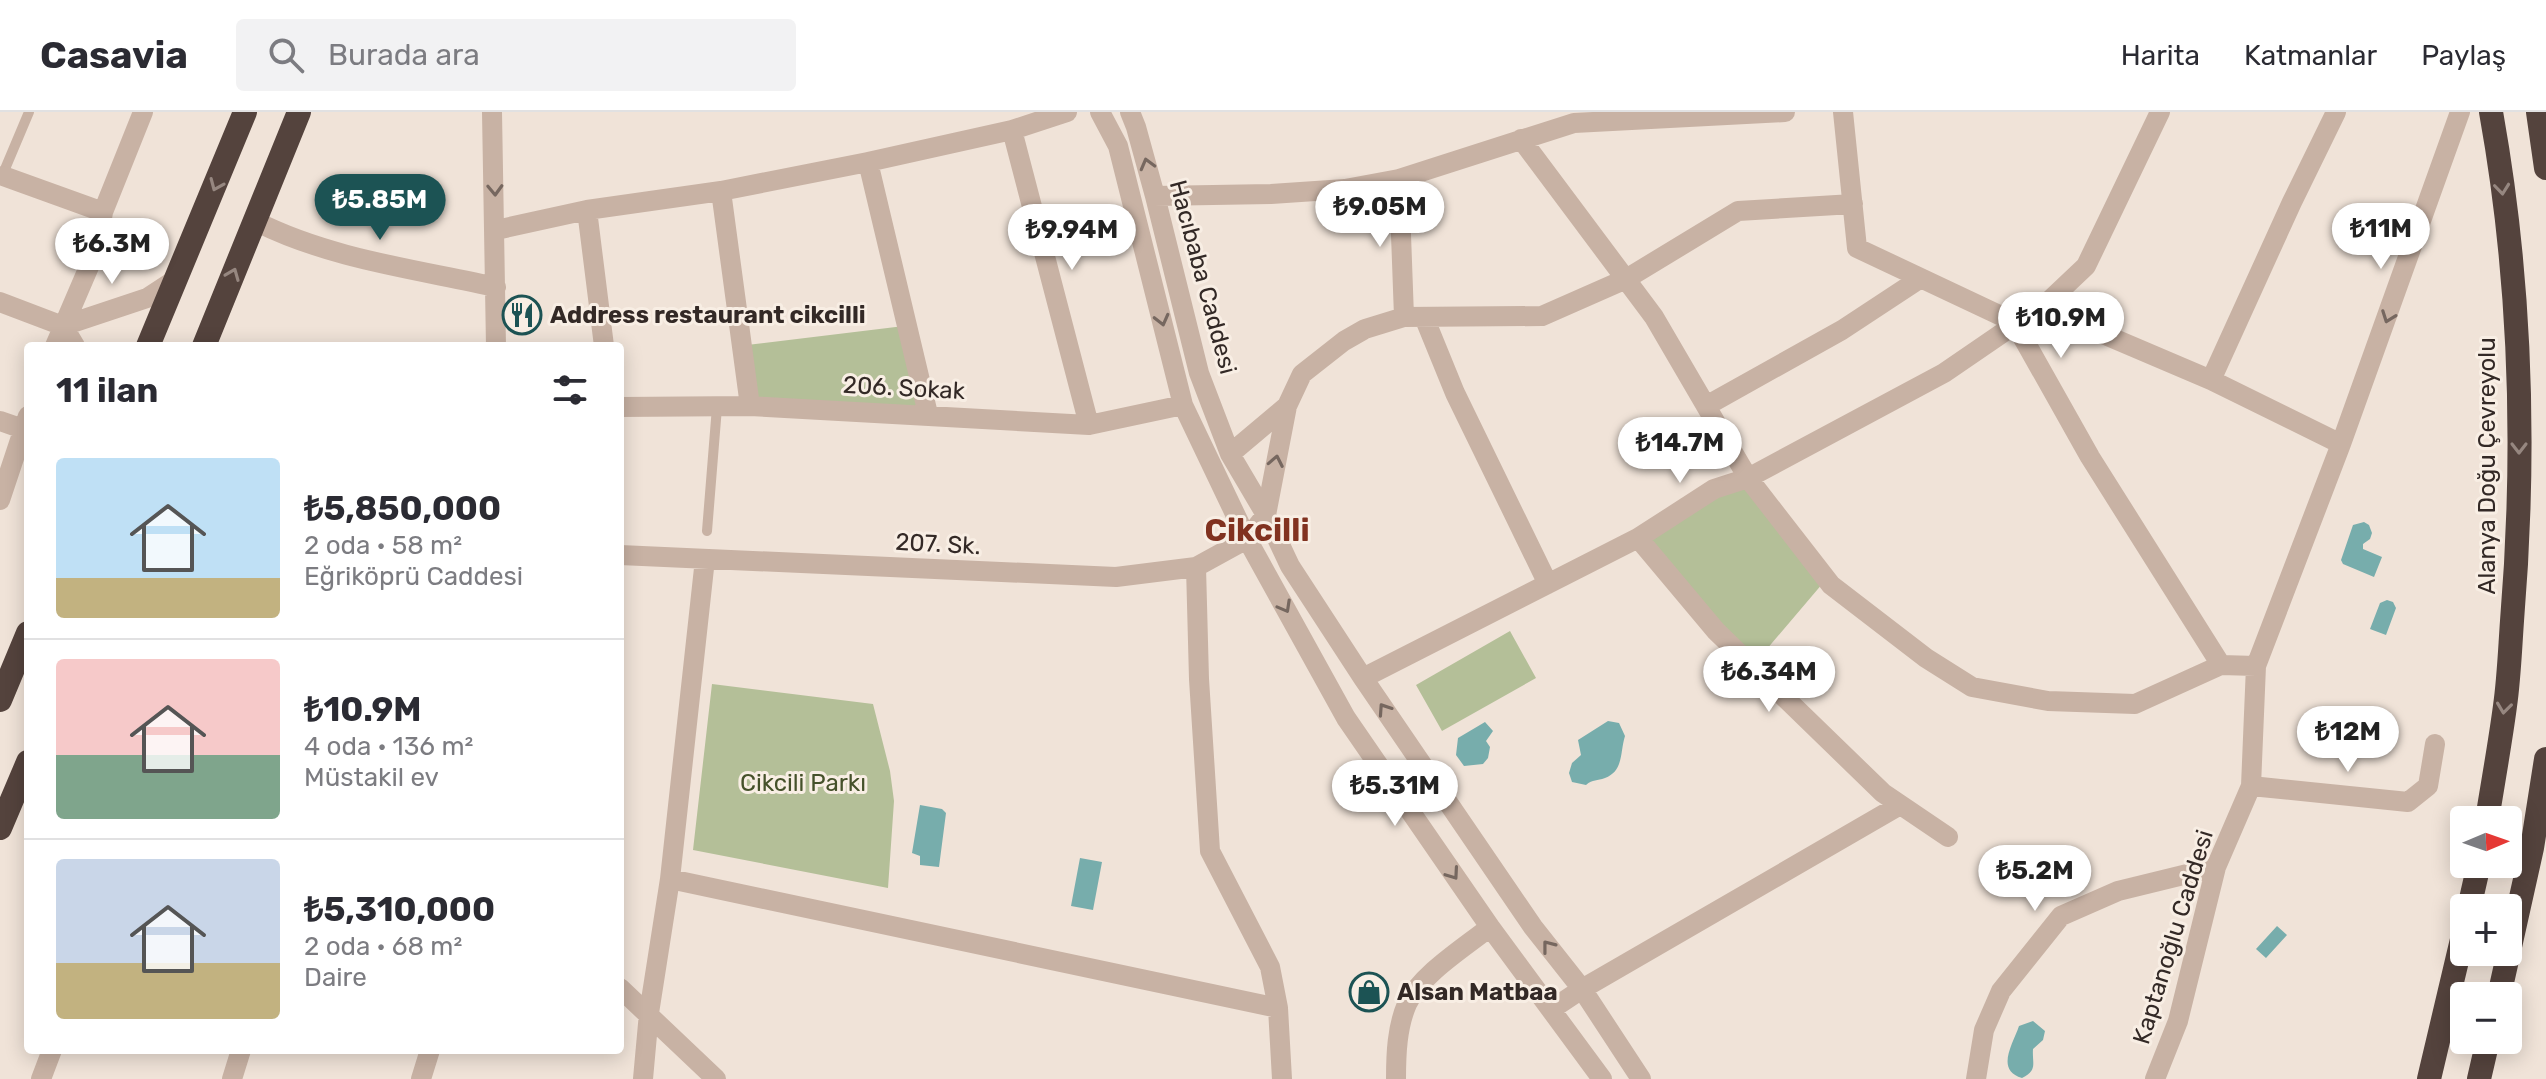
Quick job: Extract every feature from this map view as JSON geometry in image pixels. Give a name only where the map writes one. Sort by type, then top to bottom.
[{"type":"highway","points":[[150,342],[245,112]]},
{"type":"highway","points":[[206,342],[299,112]]},
{"type":"highway","name":"Alanya Doğu Çevreyolu","points":[[2489,806],[2505,704],[2517,568],[2519,474],[2519,370],[2513,287],[2491,112]]},
{"type":"highway","points":[[2538,112],[2546,168]]},
{"type":"highway","points":[[0,700],[24,643]]},
{"type":"highway","points":[[2503,982],[2539,849],[2546,759]]},
{"type":"highway","points":[[0,828],[24,771]]},
{"type":"highway","points":[[2429,1079],[2456,966]]},
{"type":"highway","points":[[2479,1079],[2485,1054]]},
{"type":"street","points":[[57,342],[97,248],[103,212],[143,112]]},
{"type":"street","points":[[492,112],[496,342]]},
{"type":"street","points":[[496,230],[587,210],[721,191],[868,162],[1012,130],[1067,112]]},
{"type":"street","points":[[1100,112],[1118,146],[1183,405],[1247,539],[1346,718],[1490,927],[1602,1079]]},
{"type":"street","name":"Hacıbaba Caddesi","points":[[1130,112],[1155,196],[1199,373],[1230,454],[1266,515],[1290,566],[1363,678],[1533,927],[1582,989],[1641,1079]]},
{"type":"street","points":[[1155,196],[1331,190],[1399,179],[1574,123],[1785,112]]},
{"type":"street","points":[[1843,112],[1857,248],[2014,322],[2090,457],[2221,665]]},
{"type":"street","points":[[1363,678],[1638,538],[1714,489],[1748,478],[1944,373],[2014,322],[2049,301],[2086,266],[2160,112]]},
{"type":"street","points":[[2211,380],[2336,112]]},
{"type":"street","name":"Kaptanoğlu Caddesi","points":[[2155,1079],[2178,1021],[2216,867],[2251,786],[2256,666],[2341,444],[2460,112]]},
{"type":"street","points":[[1012,130],[1089,425]]},
{"type":"street","points":[[1521,139],[1654,317],[1748,478],[1831,585],[1926,658],[1972,687],[2048,701],[2135,704],[2221,665],[2256,666]]},
{"type":"street","points":[[868,162],[928,414]]},
{"type":"street","points":[[1,176],[103,212]]},
{"type":"street","points":[[1399,179],[1414,317],[1455,393],[1548,584]]},
{"type":"street","points":[[721,191],[750,406]]},
{"type":"street","points":[[1247,539],[1266,515],[1287,406],[1302,374],[1344,341],[1365,329],[1414,317],[1542,316],[1626,279],[1738,211],[1853,204]]},
{"type":"street","points":[[587,210],[604,342]]},
{"type":"street","points":[[255,221],[277,233],[371,262],[496,287]]},
{"type":"street","points":[[1706,406],[1842,330],[1921,278]]},
{"type":"street","points":[[63,326],[147,298],[176,279]]},
{"type":"street","points":[[2049,301],[2103,334],[2211,380],[2341,444]]},
{"type":"street","points":[[0,302],[63,326],[73,342]]},
{"type":"street","name":"206. Sokak","points":[[624,407],[750,406],[1089,425],[1183,405]]},
{"type":"street","points":[[1230,454],[1287,406]]},
{"type":"street","points":[[0,421],[24,423]]},
{"type":"street","points":[[0,500],[24,429]]},
{"type":"street","points":[[1638,538],[1716,631],[1883,793],[1948,837]]},
{"type":"street","name":"207. Sk.","points":[[624,555],[1116,577],[1196,567],[1247,539]]},
{"type":"street","points":[[643,1079],[649,1013],[670,879],[705,559]]},
{"type":"street","points":[[1196,567],[1199,679],[1210,851],[1270,967],[1278,1008],[1282,1079]]},
{"type":"street","points":[[2251,786],[2408,802],[2428,786],[2435,744]]},
{"type":"street","points":[[1552,1009],[1900,805]]},
{"type":"street","points":[[1976,1079],[1984,1030],[2001,991],[2061,916],[2118,891],[2216,867]]},
{"type":"street","points":[[670,879],[1278,1008]]},
{"type":"street","points":[[1396,1079],[1401,1020],[1408,1002],[1418,986],[1490,927]]},
{"type":"street","points":[[624,991],[716,1079]]},
{"type":"street","points":[[41,1079],[50,1054]]},
{"type":"street","points":[[232,1079],[240,1054]]},
{"type":"street","points":[[421,1079],[429,1054]]},
{"type":"lane","points":[[1,176],[29,112]]},
{"type":"lane","points":[[707,531],[717,407]]},
{"type":"green space","points":[[904,326],[924,411],[754,403],[747,345]]},
{"type":"green space","points":[[1746,484],[1823,583],[1755,663],[1647,539],[1715,494]]},
{"type":"green space","points":[[1510,631],[1536,678],[1442,731],[1416,685]]},
{"type":"green space","name":"Cikcili Parkı","points":[[712,684],[873,704],[890,771],[894,801],[888,888],[693,850]]},
{"type":"water","points":[[2364,522],[2372,533],[2363,544],[2363,549],[2382,557],[2374,577],[2343,564],[2341,560],[2353,525]]},
{"type":"water","points":[[2387,600],[2393,602],[2396,608],[2386,635],[2370,629],[2380,603]]},
{"type":"water","points":[[1608,721],[1619,723],[1625,736],[1615,771],[1586,785],[1572,782],[1569,773],[1572,763],[1581,755],[1578,740]]},
{"type":"water","points":[[1485,722],[1493,731],[1486,741],[1490,747],[1488,758],[1483,764],[1464,766],[1456,755],[1458,738]]},
{"type":"water","points":[[920,805],[942,809],[946,813],[939,867],[920,865],[920,856],[912,853]]},
{"type":"water","points":[[1080,858],[1102,862],[1093,910],[1071,906]]},
{"type":"water","points":[[2277,926],[2287,935],[2266,958],[2256,949]]},
{"type":"water","points":[[2033,1021],[2045,1031],[2043,1040],[2033,1049],[2032,1069],[2022,1078],[2009,1069],[2008,1056],[2019,1026]]},
{"type":"place","name":"Address restaurant cikcilli","points":[[522,315]]},
{"type":"place","name":"Alsan Matbaa","points":[[1369,992]]},
{"type":"district","name":"Cikcilli","points":[[1257,530]]}]
